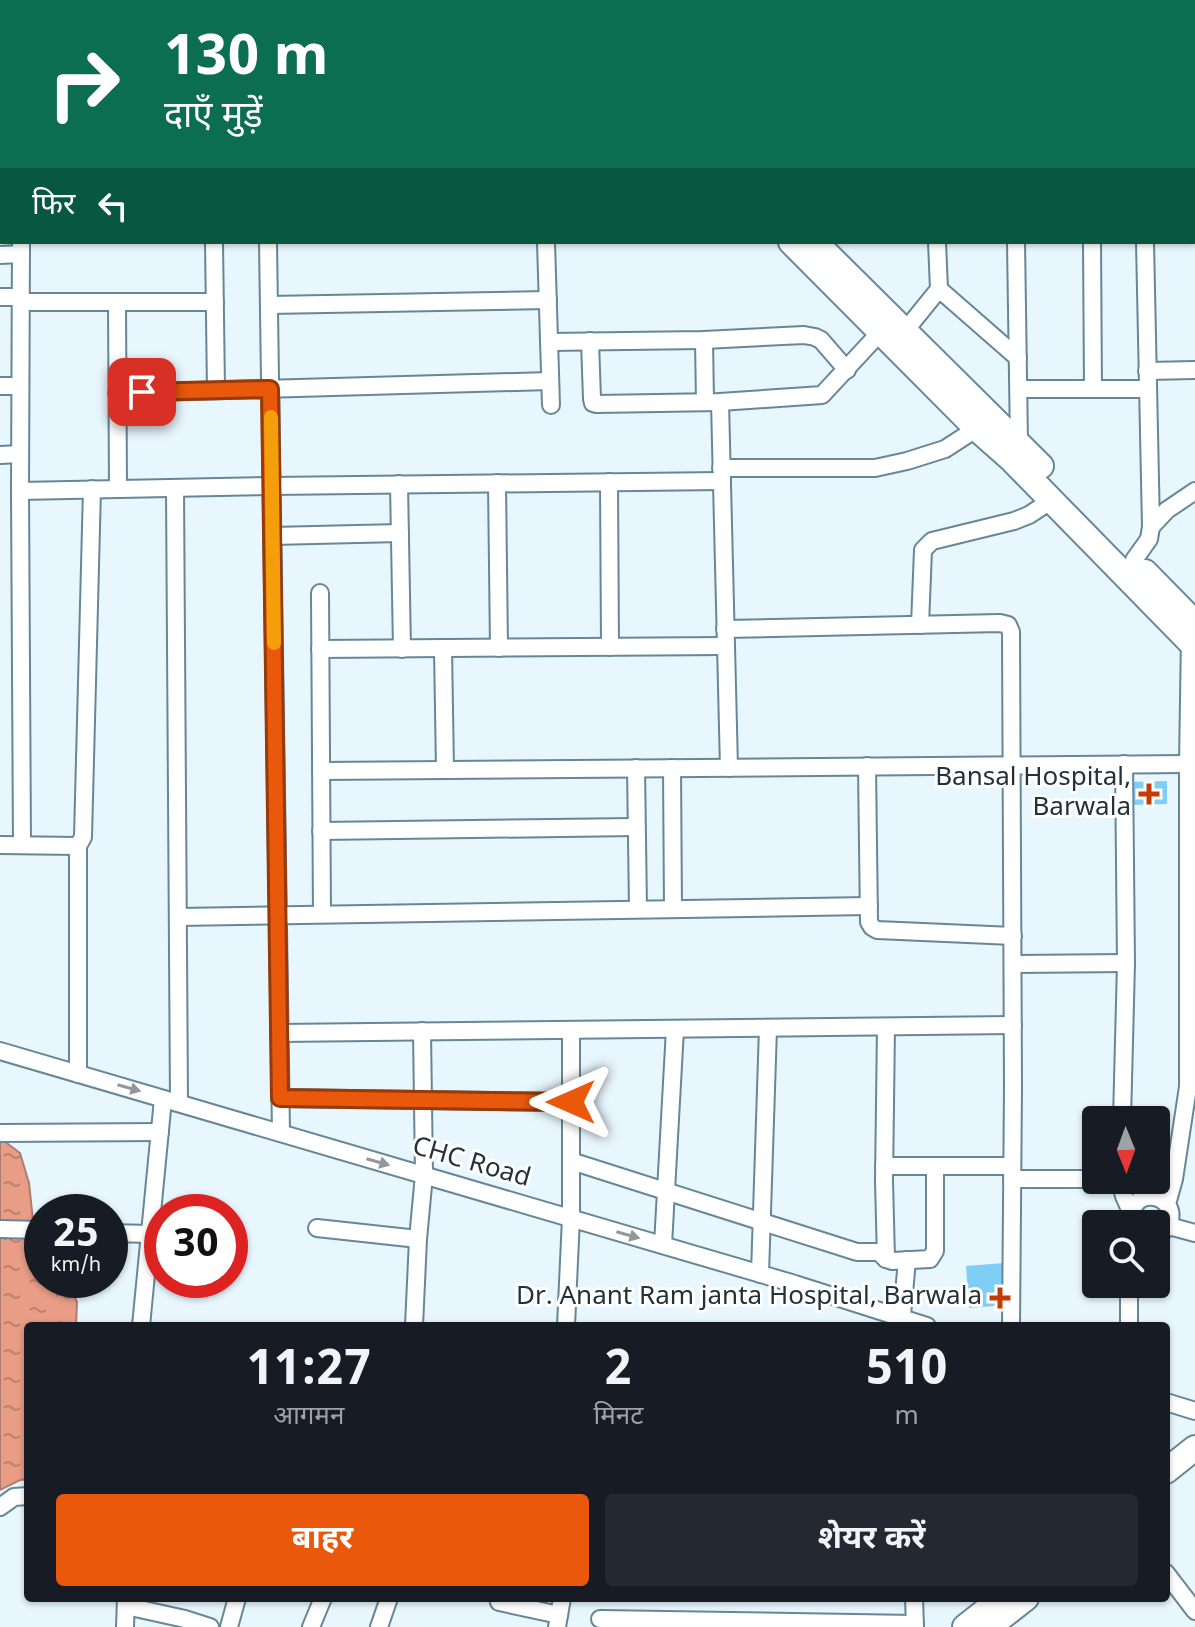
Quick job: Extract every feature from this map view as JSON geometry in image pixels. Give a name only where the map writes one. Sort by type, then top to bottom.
[{"type":"main road","points":[[793,244],[893,327]]},
{"type":"main road","points":[[817,244],[985,424],[1011,459],[1193,633]]},
{"type":"main road","points":[[985,424],[1019,443],[1134,560],[1193,633]]},
{"type":"main road","points":[[1170,1468],[1195,1448]]},
{"type":"main road","points":[[1170,1486],[1195,1467]]},
{"type":"main road","points":[[965,1627],[997,1602]]},
{"type":"main road","points":[[989,1627],[1021,1602]]},
{"type":"street","points":[[214,244],[216,390]]},
{"type":"street","points":[[268,244],[281,1133]]},
{"type":"street","points":[[546,244],[551,405]]},
{"type":"street","points":[[937,244],[939,289],[1018,358]]},
{"type":"street","points":[[1016,244],[1019,443]]},
{"type":"street","points":[[1092,244],[1093,389]]},
{"type":"street","points":[[1134,560],[1149,539],[1151,527],[1145,244]]},
{"type":"street","points":[[0,255],[21,248],[22,845]]},
{"type":"street","points":[[590,341],[592,399],[593,403],[601,405],[822,395],[893,327],[939,289]]},
{"type":"street","points":[[0,297],[215,302]]},
{"type":"street","points":[[269,305],[548,300]]},
{"type":"street","points":[[117,302],[118,489]]},
{"type":"street","points":[[549,342],[804,335],[821,340],[847,370]]},
{"type":"street","points":[[704,340],[722,474],[729,768]]},
{"type":"street","points":[[1147,371],[1195,370]]},
{"type":"street","points":[[117,393],[550,381]]},
{"type":"street","points":[[0,386],[20,386]]},
{"type":"street","points":[[1019,389],[1147,389]]},
{"type":"street","points":[[20,491],[609,482],[875,468],[945,449],[985,424]]},
{"type":"street","points":[[0,455],[20,454]]},
{"type":"street","points":[[609,482],[610,647]]},
{"type":"street","points":[[497,483],[499,648]]},
{"type":"street","points":[[399,484],[402,649]]},
{"type":"street","points":[[154,1194],[160,1132],[171,1101],[178,917],[175,488]]},
{"type":"street","points":[[78,1074],[78,846],[84,833],[92,489]]},
{"type":"street","points":[[1151,527],[1167,510],[1195,491]]},
{"type":"street","points":[[920,625],[923,550],[926,545],[1014,521],[1052,500]]},
{"type":"street","points":[[272,536],[400,533]]},
{"type":"street","points":[[320,593],[322,914]]},
{"type":"street","points":[[320,649],[610,647],[920,625],[1008,625],[1011,632],[1013,936],[1011,1322]]},
{"type":"street","points":[[1167,1204],[1192,1087],[1188,764],[1193,633]]},
{"type":"street","points":[[443,648],[445,770]]},
{"type":"street","points":[[1122,1106],[1126,963],[1124,764]]},
{"type":"street","points":[[321,771],[1188,764]]},
{"type":"street","points":[[867,766],[869,922],[872,927],[877,930],[1013,936]]},
{"type":"street","points":[[636,768],[638,909]]},
{"type":"street","points":[[672,768],[673,909]]},
{"type":"street","points":[[321,831],[636,827]]},
{"type":"street","points":[[0,845],[78,846]]},
{"type":"street","points":[[178,917],[869,906]]},
{"type":"street","points":[[1013,964],[1126,963]]},
{"type":"street","points":[[279,1033],[1013,1025]]},
{"type":"street","points":[[886,1027],[886,1259]]},
{"type":"street","points":[[760,1274],[768,1028]]},
{"type":"street","points":[[663,1245],[675,1029]]},
{"type":"street","points":[[566,1322],[571,1218],[571,1030]]},
{"type":"street","points":[[414,1322],[424,1175],[422,1031]]},
{"type":"street","name":"CHC Road","points":[[0,1051],[760,1274],[900,1322]]},
{"type":"street","points":[[280,1098],[571,1102]]},
{"type":"street","points":[[0,1133],[160,1132]]},
{"type":"street","points":[[571,1161],[857,1252],[879,1252],[892,1261],[930,1259],[935,1251],[935,1166]]},
{"type":"street","points":[[884,1166],[935,1166],[1082,1178]]},
{"type":"street","points":[[1134,1210],[1137,1202],[1147,1196],[1158,1197],[1169,1210]]},
{"type":"street","points":[[317,1228],[418,1239]]},
{"type":"street","points":[[0,1229],[24,1230]]},
{"type":"street","points":[[1170,1231],[1195,1233]]},
{"type":"street","points":[[900,1322],[907,1260]]},
{"type":"street","points":[[141,1322],[144,1295]]},
{"type":"street","points":[[1129,1298],[1129,1322]]},
{"type":"street","points":[[1170,1403],[1195,1411]]},
{"type":"street","points":[[0,1507],[14,1497],[24,1496]]},
{"type":"street","points":[[1170,1578],[1195,1611]]},
{"type":"street","points":[[125,1627],[126,1602],[210,1627]]},
{"type":"street","points":[[229,1627],[236,1602]]},
{"type":"street","points":[[311,1627],[321,1602]]},
{"type":"street","points":[[379,1627],[388,1602]]},
{"type":"street","points":[[499,1602],[558,1621]]},
{"type":"street","points":[[600,1619],[915,1625],[914,1602]]},
{"type":"water","points":[[4,1141],[20,1153],[29,1183],[30,1194],[24,1194],[24,1298],[75,1298],[77,1302],[76,1322],[24,1322],[24,1480],[0,1490],[0,1142]]},
{"type":"building","points":[[1167,781],[1167,804],[1129,805],[1129,782]]},
{"type":"building","points":[[1004,1263],[1007,1305],[969,1308],[966,1266]]},
{"type":"slow traffic","points":[[271,417],[274,643]]},
{"type":"place","name":"Bansal Hospital, Barwala","points":[[1149,794]]},
{"type":"place","name":"Dr. Anant Ram janta Hospital, Barwala","points":[[1000,1298]]},
{"type":"route","points":[[142,392],[270,389],[280,1098],[571,1102]]}]
